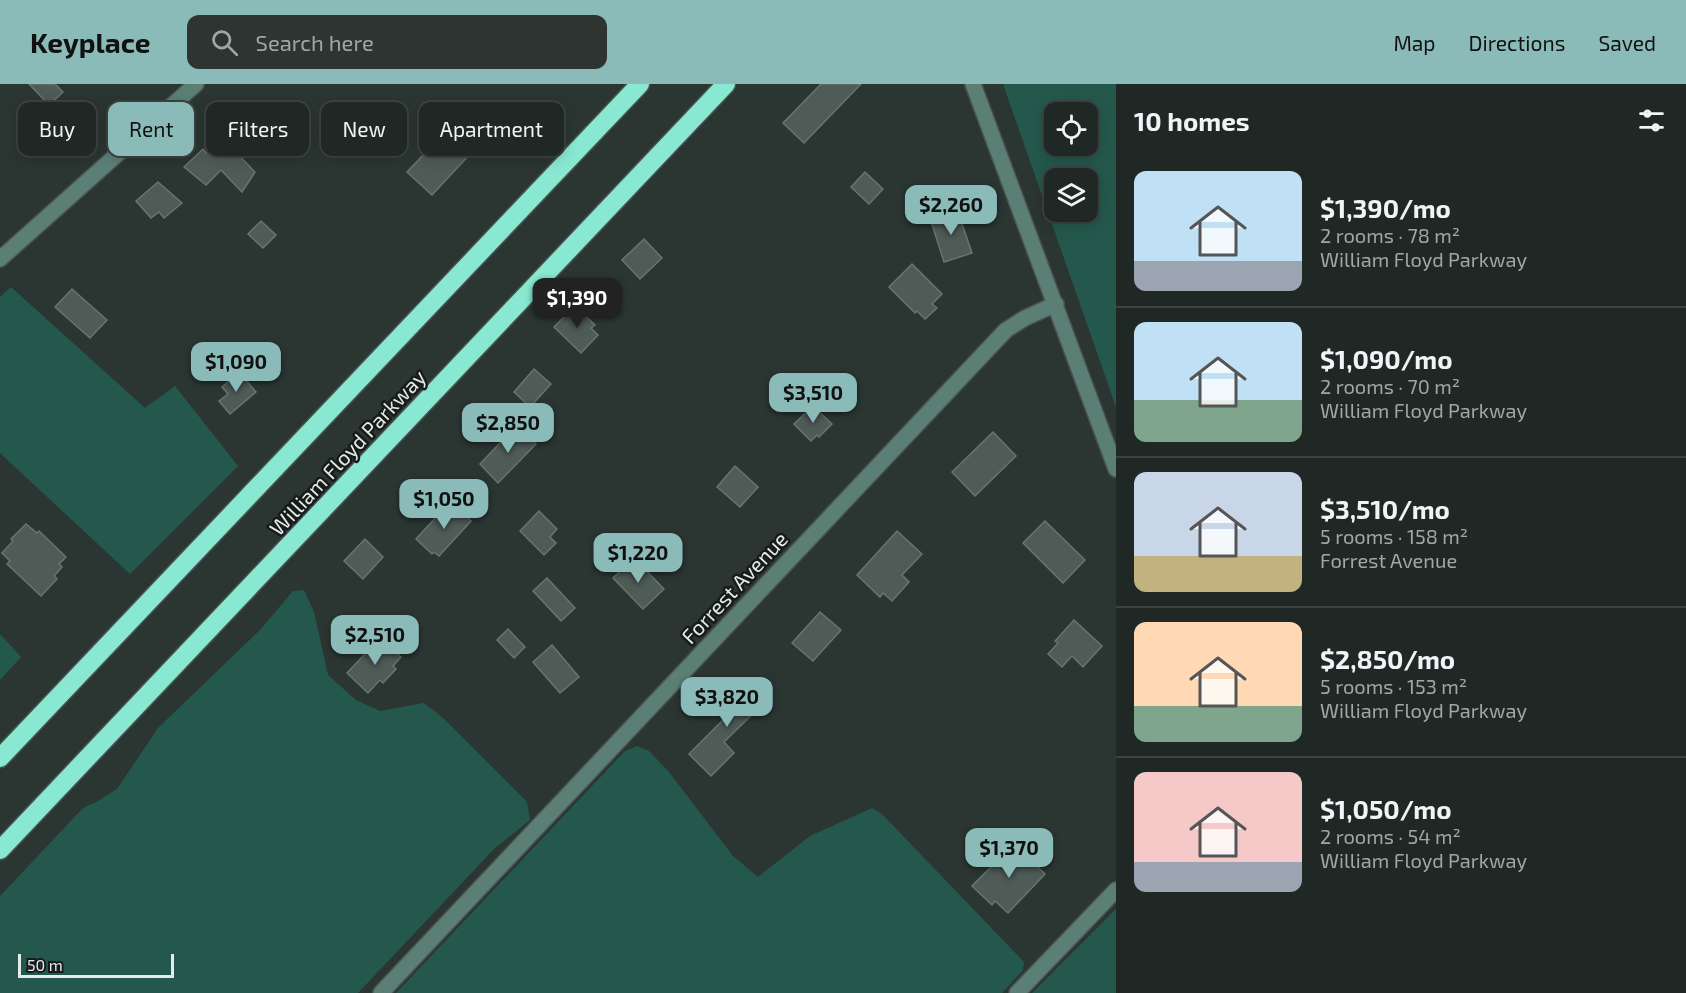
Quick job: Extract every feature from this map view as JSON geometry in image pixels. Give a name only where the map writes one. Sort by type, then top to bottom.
[{"type":"highway","name":"William Floyd Parkway","points":[[0,758],[640,84]]},
{"type":"highway","name":"William Floyd Parkway","points":[[0,850],[726,84]]},
{"type":"street","points":[[0,259],[196,84]]},
{"type":"street","points":[[973,84],[1116,470]]},
{"type":"street","name":"Forrest Avenue","points":[[381,993],[558,807],[814,531],[1006,330],[1025,318],[1056,304]]},
{"type":"street","points":[[1017,993],[1116,890]]},
{"type":"green space","points":[[1003,84],[1116,84],[1116,407],[1051,222],[1098,222],[1098,168],[1044,168],[1044,201]]},
{"type":"green space","points":[[11,287],[145,408],[175,386],[238,466],[130,574],[0,453],[0,297]]},
{"type":"green space","points":[[304,590],[314,612],[328,675],[356,700],[380,711],[424,703],[442,717],[527,802],[530,820],[494,849],[358,993],[0,993],[0,896],[83,808],[117,789],[158,728],[260,630],[293,591]]},
{"type":"green space","points":[[0,634],[21,657],[0,680]]},
{"type":"green space","points":[[637,746],[649,751],[669,772],[733,856],[758,877],[810,836],[872,808],[882,814],[1024,962],[1023,970],[1002,993],[396,993],[625,751]]},
{"type":"green space","points":[[1116,909],[1116,993],[1032,993]]},
{"type":"building","points":[[29,84],[55,84],[63,92],[52,102],[46,102]]},
{"type":"building","points":[[821,84],[861,84],[804,143],[783,123]]},
{"type":"building","points":[[203,149],[206,156],[239,156],[255,172],[242,192],[221,170],[206,185],[184,167]]},
{"type":"building","points":[[422,156],[468,156],[432,195],[407,172]]},
{"type":"building","points":[[865,172],[883,189],[869,204],[851,187]]},
{"type":"building","points":[[158,182],[182,203],[164,218],[159,212],[151,218],[136,201]]},
{"type":"building","points":[[957,209],[972,253],[944,262],[930,218]]},
{"type":"building","points":[[261,221],[276,235],[263,248],[248,234]]},
{"type":"building","points":[[644,239],[662,258],[640,279],[622,260]]},
{"type":"building","points":[[912,264],[942,294],[932,304],[937,308],[925,319],[917,311],[915,313],[889,287]]},
{"type":"building","points":[[72,289],[107,320],[90,338],[55,307]]},
{"type":"building","points":[[575,306],[595,325],[591,328],[598,335],[581,353],[554,327]]},
{"type":"building","points":[[534,369],[551,384],[530,407],[514,392]]},
{"type":"building","points":[[239,372],[256,392],[230,414],[219,401],[228,394],[222,387]]},
{"type":"building","points":[[813,406],[832,424],[819,437],[817,435],[811,441],[794,424]]},
{"type":"building","points":[[517,425],[536,444],[498,483],[480,464]]},
{"type":"building","points":[[993,432],[1016,456],[975,496],[952,472]]},
{"type":"building","points":[[735,466],[758,487],[740,507],[717,487]]},
{"type":"building","points":[[450,502],[471,521],[439,556],[434,552],[432,554],[416,539]]},
{"type":"building","points":[[539,511],[557,529],[550,537],[556,543],[544,555],[520,531]]},
{"type":"building","points":[[1045,521],[1085,560],[1063,583],[1023,543]]},
{"type":"building","points":[[26,524],[37,533],[39,531],[66,557],[59,564],[62,567],[54,576],[57,579],[41,596],[7,564],[10,561],[2,553],[13,541],[11,539]]},
{"type":"building","points":[[897,531],[922,554],[902,575],[909,582],[892,601],[883,593],[880,597],[857,575]]},
{"type":"building","points":[[365,539],[383,557],[363,579],[344,561]]},
{"type":"building","points":[[634,558],[664,589],[643,609],[613,578]]},
{"type":"building","points":[[547,578],[575,608],[561,621],[533,591]]},
{"type":"building","points":[[820,612],[841,630],[813,661],[792,643]]},
{"type":"building","points":[[1074,620],[1102,646],[1083,667],[1072,656],[1062,667],[1048,654],[1058,643],[1055,641]]},
{"type":"building","points":[[508,629],[525,647],[514,658],[497,640]]},
{"type":"building","points":[[380,638],[401,657],[393,666],[396,669],[383,683],[380,680],[368,693],[347,673]]},
{"type":"building","points":[[552,645],[579,677],[560,693],[533,662]]},
{"type":"building","points":[[747,680],[766,701],[724,742],[734,753],[711,776],[689,754],[731,712],[723,703]]},
{"type":"building","points":[[1014,844],[1045,874],[1008,913],[995,901],[992,905],[972,886]]}]
